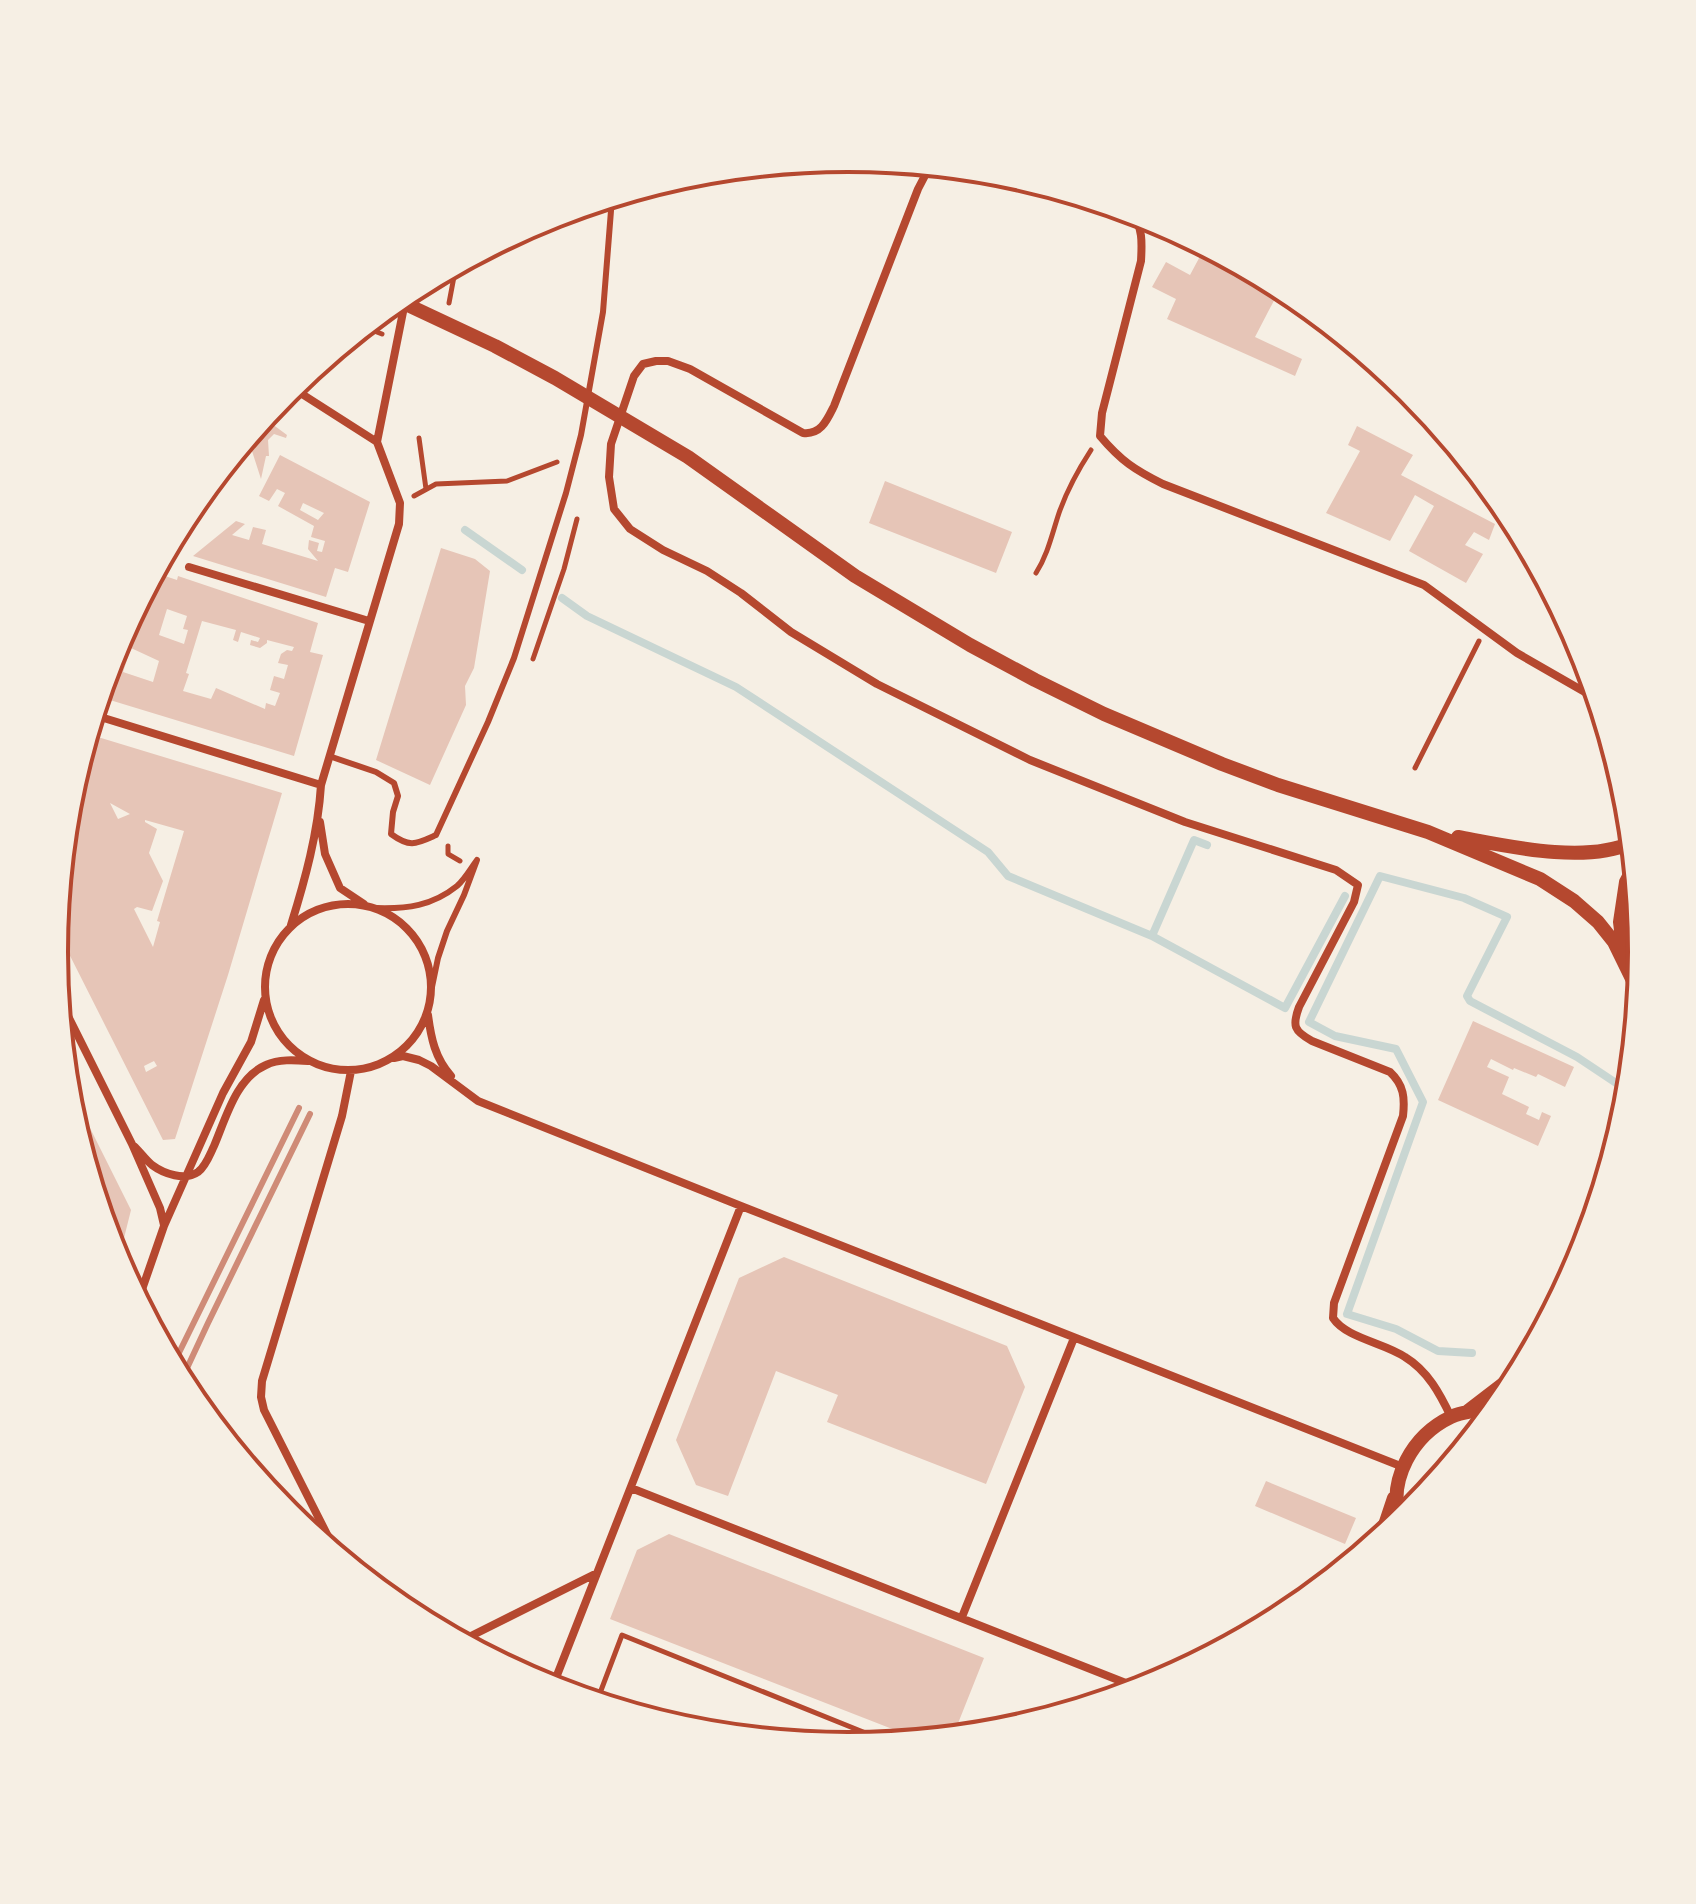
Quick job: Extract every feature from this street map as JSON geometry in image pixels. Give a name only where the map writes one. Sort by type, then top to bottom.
[{"type":"street","points":[[925,177],[834,406],[819,430],[811,434],[803,433],[690,369],[668,361],[643,364],[634,376],[611,444],[609,477],[614,509],[630,529],[663,550],[707,571],[791,632],[877,684],[1030,760],[1185,822],[1336,870],[1358,885],[1354,902],[1299,1007],[1295,1028],[1312,1041],[1390,1072],[1402,1088],[1404,1104],[1403,1116],[1334,1303],[1333,1318],[1342,1328],[1406,1357],[1431,1380],[1459,1414]]},
{"type":"street","points":[[1140,229],[1143,239],[1141,261],[1102,413],[1100,436],[1113,451],[1131,468],[1163,484],[1424,585],[1517,653],[1583,691]]},
{"type":"street","points":[[410,306],[555,378],[688,457],[855,576],[947,632],[1035,680],[1104,714],[1222,764],[1428,832],[1540,879],[1574,901],[1598,922],[1614,942],[1627,968]]},
{"type":"street","points":[[291,925],[319,816],[321,785],[399,524],[400,503],[377,442],[403,312]]},
{"type":"street","points":[[302,394],[377,442]]},
{"type":"street","points":[[189,567],[369,621]]},
{"type":"street","points":[[104,718],[321,785]]},
{"type":"street","points":[[319,816],[325,854],[340,888],[395,918],[410,931],[422,948],[429,967],[432,987],[427,1014],[414,1039],[394,1058]]},
{"type":"street","points":[[1428,832],[1536,850],[1586,853],[1621,847]]},
{"type":"street","points":[[1625,890],[1620,922],[1625,963]]},
{"type":"street","points":[[143,1286],[164,1226],[223,1093],[251,1042],[264,1000],[265,972],[274,947],[291,925],[314,910],[341,904],[372,907]]},
{"type":"street","points":[[264,1000],[272,1025],[287,1046],[308,1061],[329,1069],[351,1071],[403,1056],[419,1060],[478,1101],[1403,1467]]},
{"type":"street","points":[[427,1014],[432,1043],[443,1068],[462,1089]]},
{"type":"street","points":[[72,1024],[132,1144],[160,1208],[164,1226]]},
{"type":"street","points":[[132,1144],[152,1165],[171,1175],[186,1177],[199,1171],[208,1159],[234,1097],[247,1079],[265,1065],[289,1059],[308,1061]]},
{"type":"street","points":[[325,1530],[264,1410],[261,1397],[262,1381],[342,1116],[351,1071]]},
{"type":"street","points":[[557,1676],[741,1206]]},
{"type":"street","points":[[962,1617],[1074,1338]]},
{"type":"street","points":[[1389,1514],[1403,1467],[1414,1446],[1431,1429],[1493,1390]]},
{"type":"street","points":[[1459,1414],[1478,1412]]},
{"type":"street","points":[[631,1488],[1123,1682]]},
{"type":"street","points":[[1397,1490],[1397,1507]]},
{"type":"street","points":[[473,1635],[598,1573]]},
{"type":"lane","points":[[329,756],[376,772],[394,783],[398,796],[391,834],[400,841],[417,844],[436,835],[514,658],[576,456],[603,312],[611,209]]},
{"type":"lane","points":[[372,907],[405,909],[432,901],[458,885],[477,860],[447,931],[432,987]]},
{"type":"path","points":[[447,316],[454,280]]},
{"type":"path","points":[[1036,573],[1045,559],[1075,475],[1100,436]]},
{"type":"path","points":[[419,438],[426,489]]},
{"type":"path","points":[[400,503],[436,484],[507,481],[576,456]]},
{"type":"path","points":[[531,663],[564,569],[580,507]]},
{"type":"path","points":[[1415,768],[1484,630]]},
{"type":"path","points":[[452,840],[447,848],[448,854],[472,867]]},
{"type":"path","points":[[600,1692],[622,1635],[862,1731]]},
{"type":"building","points":[[1200,256],[1275,299],[1255,337],[1302,359],[1295,376],[1167,319],[1176,299],[1152,287],[1166,262],[1190,275]]},
{"type":"building","points":[[274,425],[287,435],[286,438],[274,434],[268,440],[269,456],[266,456],[261,479],[252,450]]},
{"type":"building","points":[[1357,426],[1413,455],[1401,475],[1495,524],[1489,540],[1474,532],[1465,545],[1483,554],[1466,583],[1409,551],[1434,506],[1415,495],[1390,541],[1326,513],[1360,451],[1348,445]]},
{"type":"building","points":[[280,455],[370,502],[348,572],[335,568],[326,597],[193,556],[236,521],[245,524],[232,535],[249,540],[253,527],[266,530],[262,544],[318,561],[308,549],[309,540],[319,543],[317,551],[322,552],[325,541],[311,537],[314,526],[278,506],[285,493],[277,489],[269,501],[259,496]],"holes":[[[303,503],[324,513],[318,520],[300,510]]]},
{"type":"building","points":[[885,481],[1012,532],[996,573],[869,523]]},
{"type":"building","points":[[441,548],[475,559],[490,571],[474,668],[465,686],[466,705],[430,785],[376,760]]},
{"type":"building","points":[[165,576],[177,580],[178,576],[318,623],[310,652],[323,655],[294,756],[109,700],[148,607]],"holes":[[[167,609],[187,616],[183,629],[188,630],[184,644],[159,635]],[[202,621],[236,630],[233,640],[238,642],[241,632],[260,638],[258,642],[251,640],[250,645],[260,648],[267,640],[294,647],[292,651],[281,654],[278,663],[288,665],[284,679],[274,676],[270,690],[280,693],[275,706],[266,703],[265,709],[216,688],[211,699],[183,691]],[[131,648],[159,661],[153,682],[123,672]]]},
{"type":"building","points":[[99,737],[282,793],[175,1139],[163,1140],[68,952],[75,850],[83,800]],"holes":[[[110,803],[130,814],[118,819]],[[145,820],[184,831],[157,921],[160,922],[153,947],[134,909],[152,911],[163,881],[149,853],[157,829]],[[154,1061],[157,1066],[146,1072],[144,1066]]]},
{"type":"building","points":[[1473,1021],[1574,1067],[1565,1087],[1538,1074],[1536,1077],[1513,1070],[1491,1059],[1487,1067],[1509,1077],[1502,1094],[1529,1107],[1526,1114],[1539,1120],[1542,1112],[1551,1116],[1538,1146],[1438,1100]]},
{"type":"building","points":[[88,1123],[131,1210],[123,1241],[109,1203]]},
{"type":"building","points":[[784,1257],[1007,1346],[1025,1387],[986,1484],[827,1422],[838,1395],[776,1371],[728,1496],[696,1485],[676,1440],[739,1278]]},
{"type":"building","points":[[1266,1481],[1356,1518],[1345,1544],[1255,1506]]},
{"type":"building","points":[[669,1534],[984,1658],[958,1724],[895,1730],[610,1619],[637,1550]]},
{"type":"waterway","points":[[465,530],[522,570]]},
{"type":"waterway","points":[[562,598],[587,616],[736,687],[988,852],[1008,876],[1152,936],[1285,1008],[1345,896]]},
{"type":"waterway","points":[[1152,936],[1194,840],[1207,845]]},
{"type":"waterway","points":[[1472,1353],[1438,1351],[1396,1329],[1347,1314],[1423,1102],[1396,1049],[1335,1036],[1309,1022],[1380,876],[1464,898],[1507,917],[1467,996],[1470,1001],[1577,1057],[1616,1083]]},
{"type":"railway","points":[[179,1352],[299,1108]]},
{"type":"railway","points":[[188,1366],[310,1114]]}]
